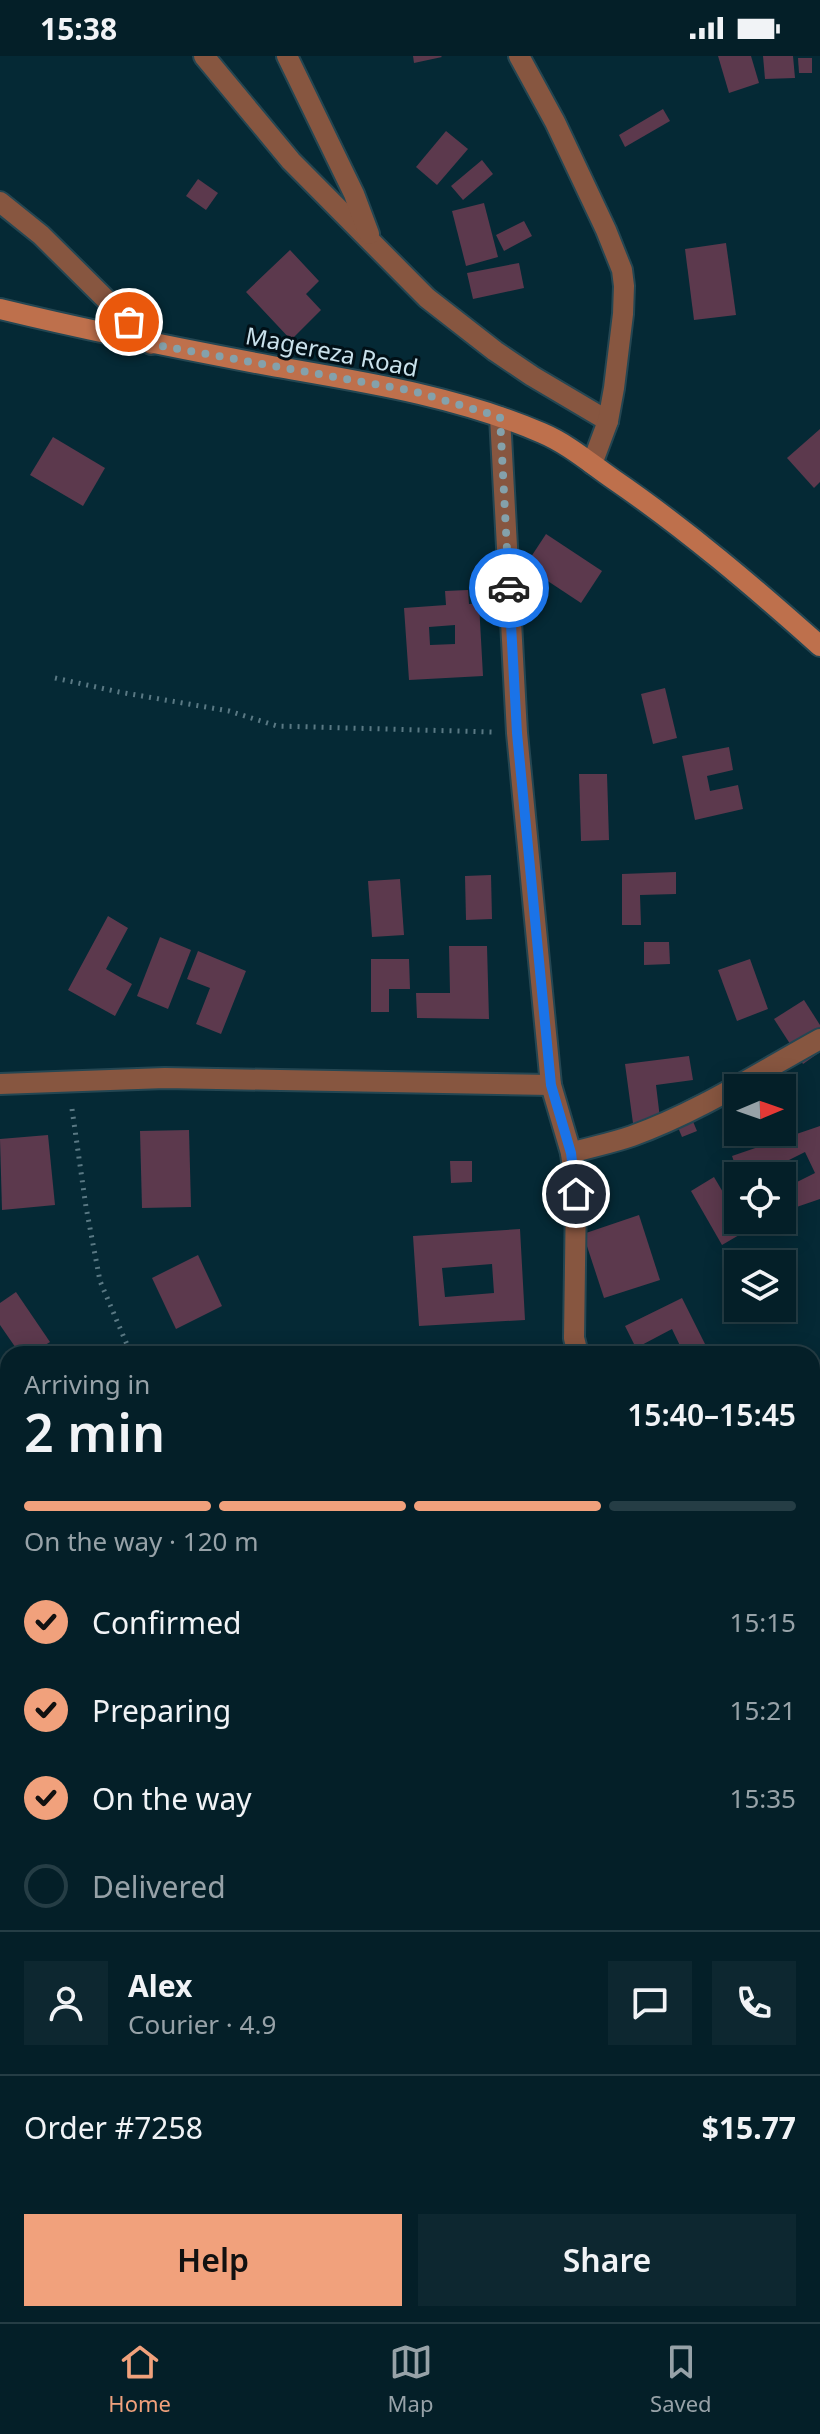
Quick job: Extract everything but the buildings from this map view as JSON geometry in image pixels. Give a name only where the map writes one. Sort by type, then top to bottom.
[{"type":"street","points":[[204,56],[291,161],[321,194],[371,239],[397,269],[460,325],[532,376],[608,421]]},
{"type":"street","points":[[287,56],[354,194],[371,239]]},
{"type":"street","points":[[519,56],[555,122],[622,270],[623,314],[608,421],[592,464]]},
{"type":"street","points":[[0,202],[41,235],[151,344]]},
{"type":"street","name":"Magereza Road","points":[[0,309],[151,344],[413,391],[545,434],[592,464],[701,544],[820,646]]},
{"type":"street","points":[[500,417],[517,733],[551,1085],[571,1153],[576,1194],[576,1346]]},
{"type":"street","points":[[571,1153],[628,1138],[680,1116],[820,1039]]},
{"type":"street","points":[[0,1084],[181,1078],[551,1085]]},
{"type":"path","points":[[55,678],[229,711],[277,726],[517,733]]},
{"type":"path","points":[[68,1080],[100,1281],[128,1346]]},
{"type":"way so far","points":[[129,322],[151,344],[413,391],[500,417],[509,588]]},
{"type":"route","points":[[509,588],[517,733],[551,1085],[571,1153],[576,1194]]}]
